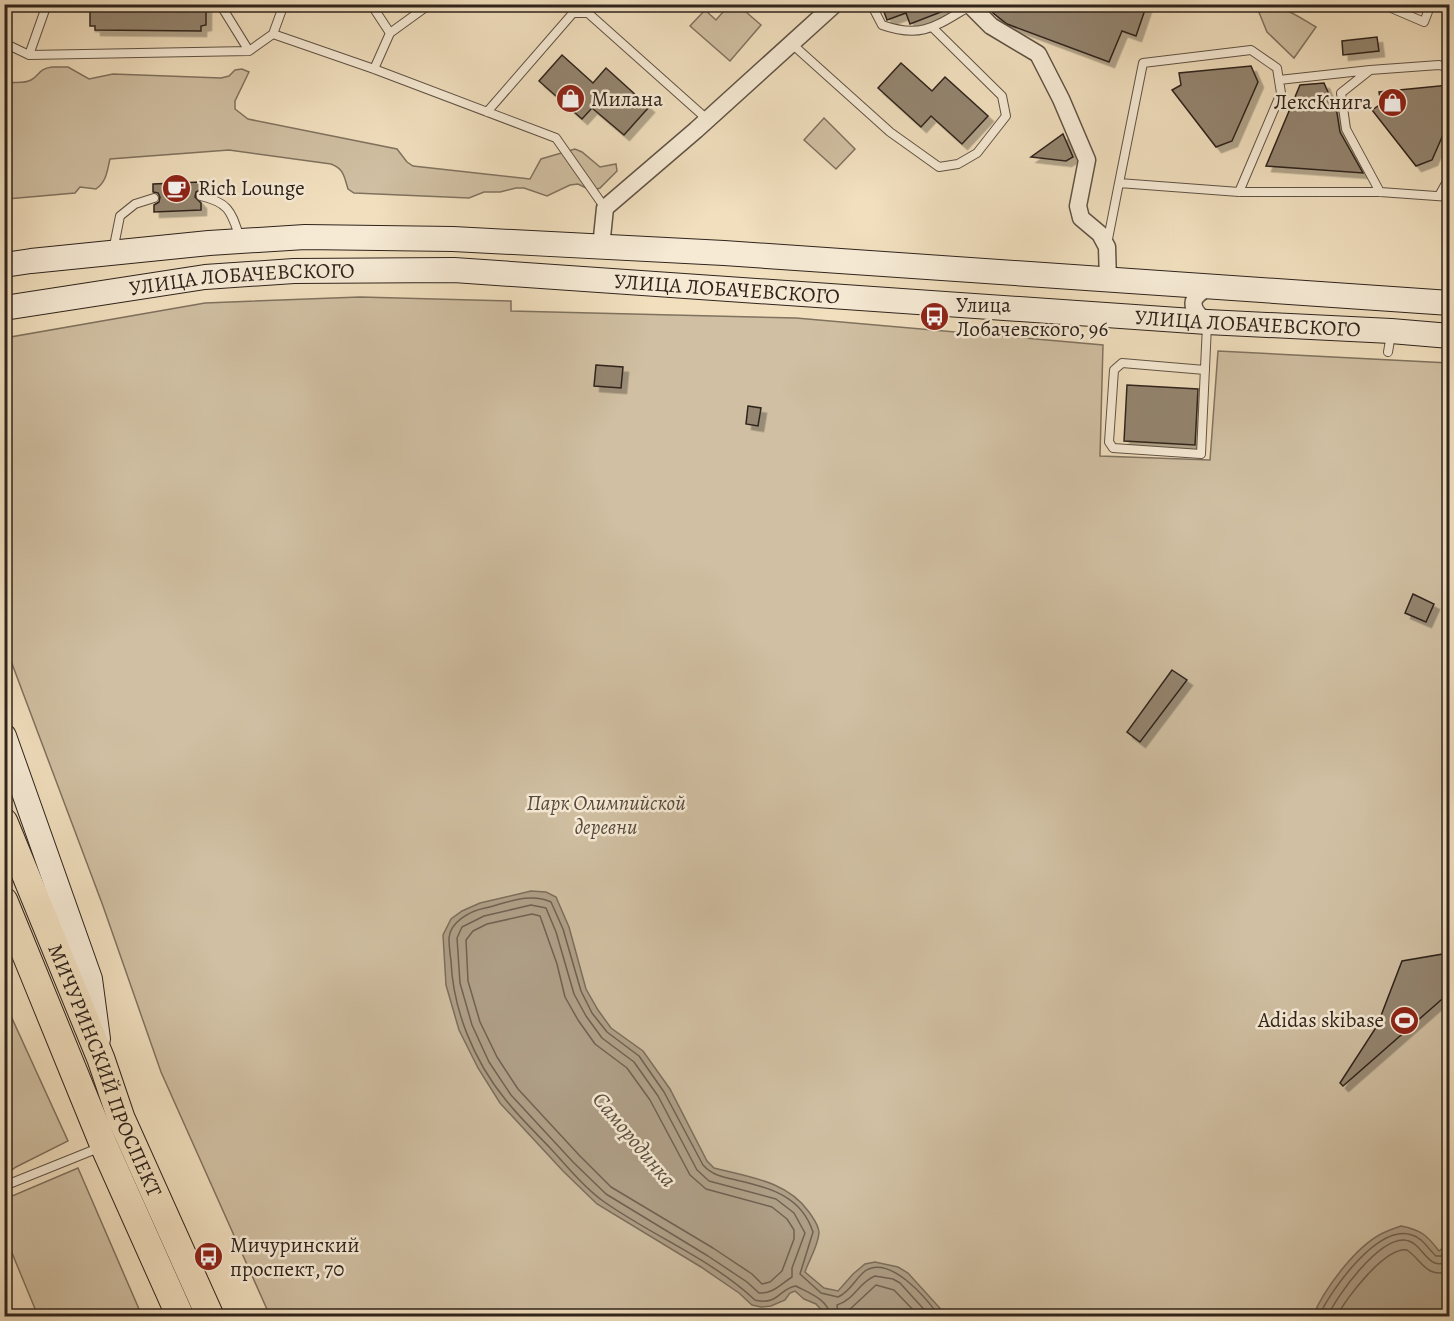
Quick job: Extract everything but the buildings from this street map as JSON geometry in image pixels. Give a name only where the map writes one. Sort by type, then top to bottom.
[{"type":"main road","name":"УЛИЦА ЛОБАЧЕВСКОГО","points":[[4,265],[112,253],[305,237],[453,239],[724,253],[1449,303]]},
{"type":"main road","points":[[4,258],[31,261]]},
{"type":"main road","name":"УЛИЦА ЛОБАЧЕВСКОГО","points":[[4,308],[205,277],[294,271],[454,270],[1208,322],[1390,342],[1449,336]]},
{"type":"main road","points":[[4,736],[90,979],[101,1059]]},
{"type":"main road","name":"МИЧУРИНСКИЙ ПРОСПЕКТ","points":[[4,822],[101,1059],[121,1118],[210,1317]]},
{"type":"main road","name":"МИЧУРИНСКИЙ ПРОСПЕКТ","points":[[4,901],[104,1146],[180,1317]]},
{"type":"main road","points":[[4,920],[22,943]]},
{"type":"street","points":[[601,247],[604,207],[708,120],[835,4]]},
{"type":"street","points":[[970,5],[991,26],[1038,54],[1061,99],[1087,160],[1078,206],[1081,218],[1100,234],[1107,247],[1108,281]]},
{"type":"street","points":[[1208,322],[1194,310],[1193,303],[1196,296],[1210,287]]},
{"type":"lane","points":[[29,55],[46,4]]},
{"type":"lane","points":[[220,4],[249,51]]},
{"type":"lane","points":[[4,43],[29,55],[249,51],[273,34],[284,4]]},
{"type":"lane","points":[[371,4],[390,33]]},
{"type":"lane","points":[[374,69],[390,33],[430,4]]},
{"type":"lane","points":[[871,4],[882,25],[902,32],[933,28],[970,5]]},
{"type":"lane","points":[[1382,4],[1424,22],[1431,4]]},
{"type":"lane","points":[[487,112],[573,14],[588,13],[708,120]]},
{"type":"lane","points":[[792,44],[891,132],[939,167],[958,164],[976,153],[1006,116],[1002,96],[933,28]]},
{"type":"lane","points":[[273,34],[374,69],[556,138],[604,207]]},
{"type":"lane","points":[[1107,247],[1143,63],[1251,50],[1277,68],[1281,93],[1239,192]]},
{"type":"lane","points":[[1279,80],[1439,65],[1449,68]]},
{"type":"lane","points":[[1370,70],[1341,93],[1346,129],[1380,192]]},
{"type":"lane","points":[[1439,196],[1449,176]]},
{"type":"lane","points":[[1119,183],[1239,192],[1380,192],[1449,197]]},
{"type":"lane","points":[[201,196],[212,199],[230,210],[241,241]]},
{"type":"lane","points":[[112,253],[120,216],[135,204],[154,198]]},
{"type":"lane","points":[[1205,370],[1122,363],[1114,370],[1109,442],[1113,448],[1201,454],[1208,322]]},
{"type":"lane","points":[[4,1186],[104,1146]]},
{"type":"lane","points":[[4,1305],[9,1317]]},
{"type":"green space","points":[[730,4],[738,5],[761,25],[730,61],[690,26],[705,10],[716,20]]},
{"type":"green space","points":[[1256,5],[1281,8],[1316,27],[1294,58],[1267,32]]},
{"type":"green space","points":[[68,67],[89,79],[113,74],[221,78],[229,76],[235,70],[242,69],[249,72],[235,101],[235,109],[248,119],[397,149],[413,166],[530,179],[541,159],[575,149],[600,167],[616,164],[617,171],[600,188],[592,191],[578,184],[570,185],[547,196],[524,188],[484,192],[469,198],[354,193],[348,189],[341,171],[331,164],[229,150],[110,159],[104,179],[96,189],[80,187],[75,193],[7,199],[4,181],[7,175],[4,173],[5,82],[28,81],[44,69]]},
{"type":"green space","points":[[824,118],[855,149],[836,169],[804,140]]},
{"type":"green space","name":"Парк Олимпийской деревни","points":[[360,297],[511,301],[511,311],[796,318],[1103,345],[1100,456],[1210,460],[1218,351],[1449,363],[1449,1316],[270,1316],[161,1072],[103,906],[5,645],[5,338],[205,303]]},
{"type":"green space","points":[[5,1003],[68,1141],[16,1167],[5,1175]]},
{"type":"green space","points":[[78,1168],[142,1316],[38,1316],[5,1236],[5,1199]]},
{"type":"water","name":"Самородинка","points":[[531,891],[546,892],[556,897],[569,927],[586,989],[598,1010],[611,1028],[643,1051],[670,1089],[707,1161],[714,1168],[779,1187],[790,1193],[809,1212],[817,1224],[819,1233],[805,1272],[824,1288],[838,1291],[865,1264],[875,1262],[898,1267],[908,1273],[947,1316],[824,1316],[825,1314],[816,1304],[804,1299],[795,1291],[790,1293],[785,1300],[771,1306],[752,1305],[739,1293],[701,1267],[597,1204],[563,1171],[500,1103],[478,1068],[459,1030],[446,985],[443,935],[451,919],[480,903]]},
{"type":"water","points":[[1401,1226],[1423,1234],[1439,1251],[1449,1243],[1449,1305],[1431,1316],[1313,1316],[1333,1281],[1352,1258],[1373,1239]]},
{"type":"place","name":"Милана","points":[[570,99]]},
{"type":"place","name":"ЛексКнига","points":[[1393,102]]},
{"type":"place","name":"Rich Lounge","points":[[177,188]]},
{"type":"place","name":"Улица Лобачевского, 96","points":[[935,317]]},
{"type":"place","name":"Adidas skibase","points":[[1405,1020]]},
{"type":"place","name":"Мичуринский проспект, 70","points":[[209,1257]]}]
